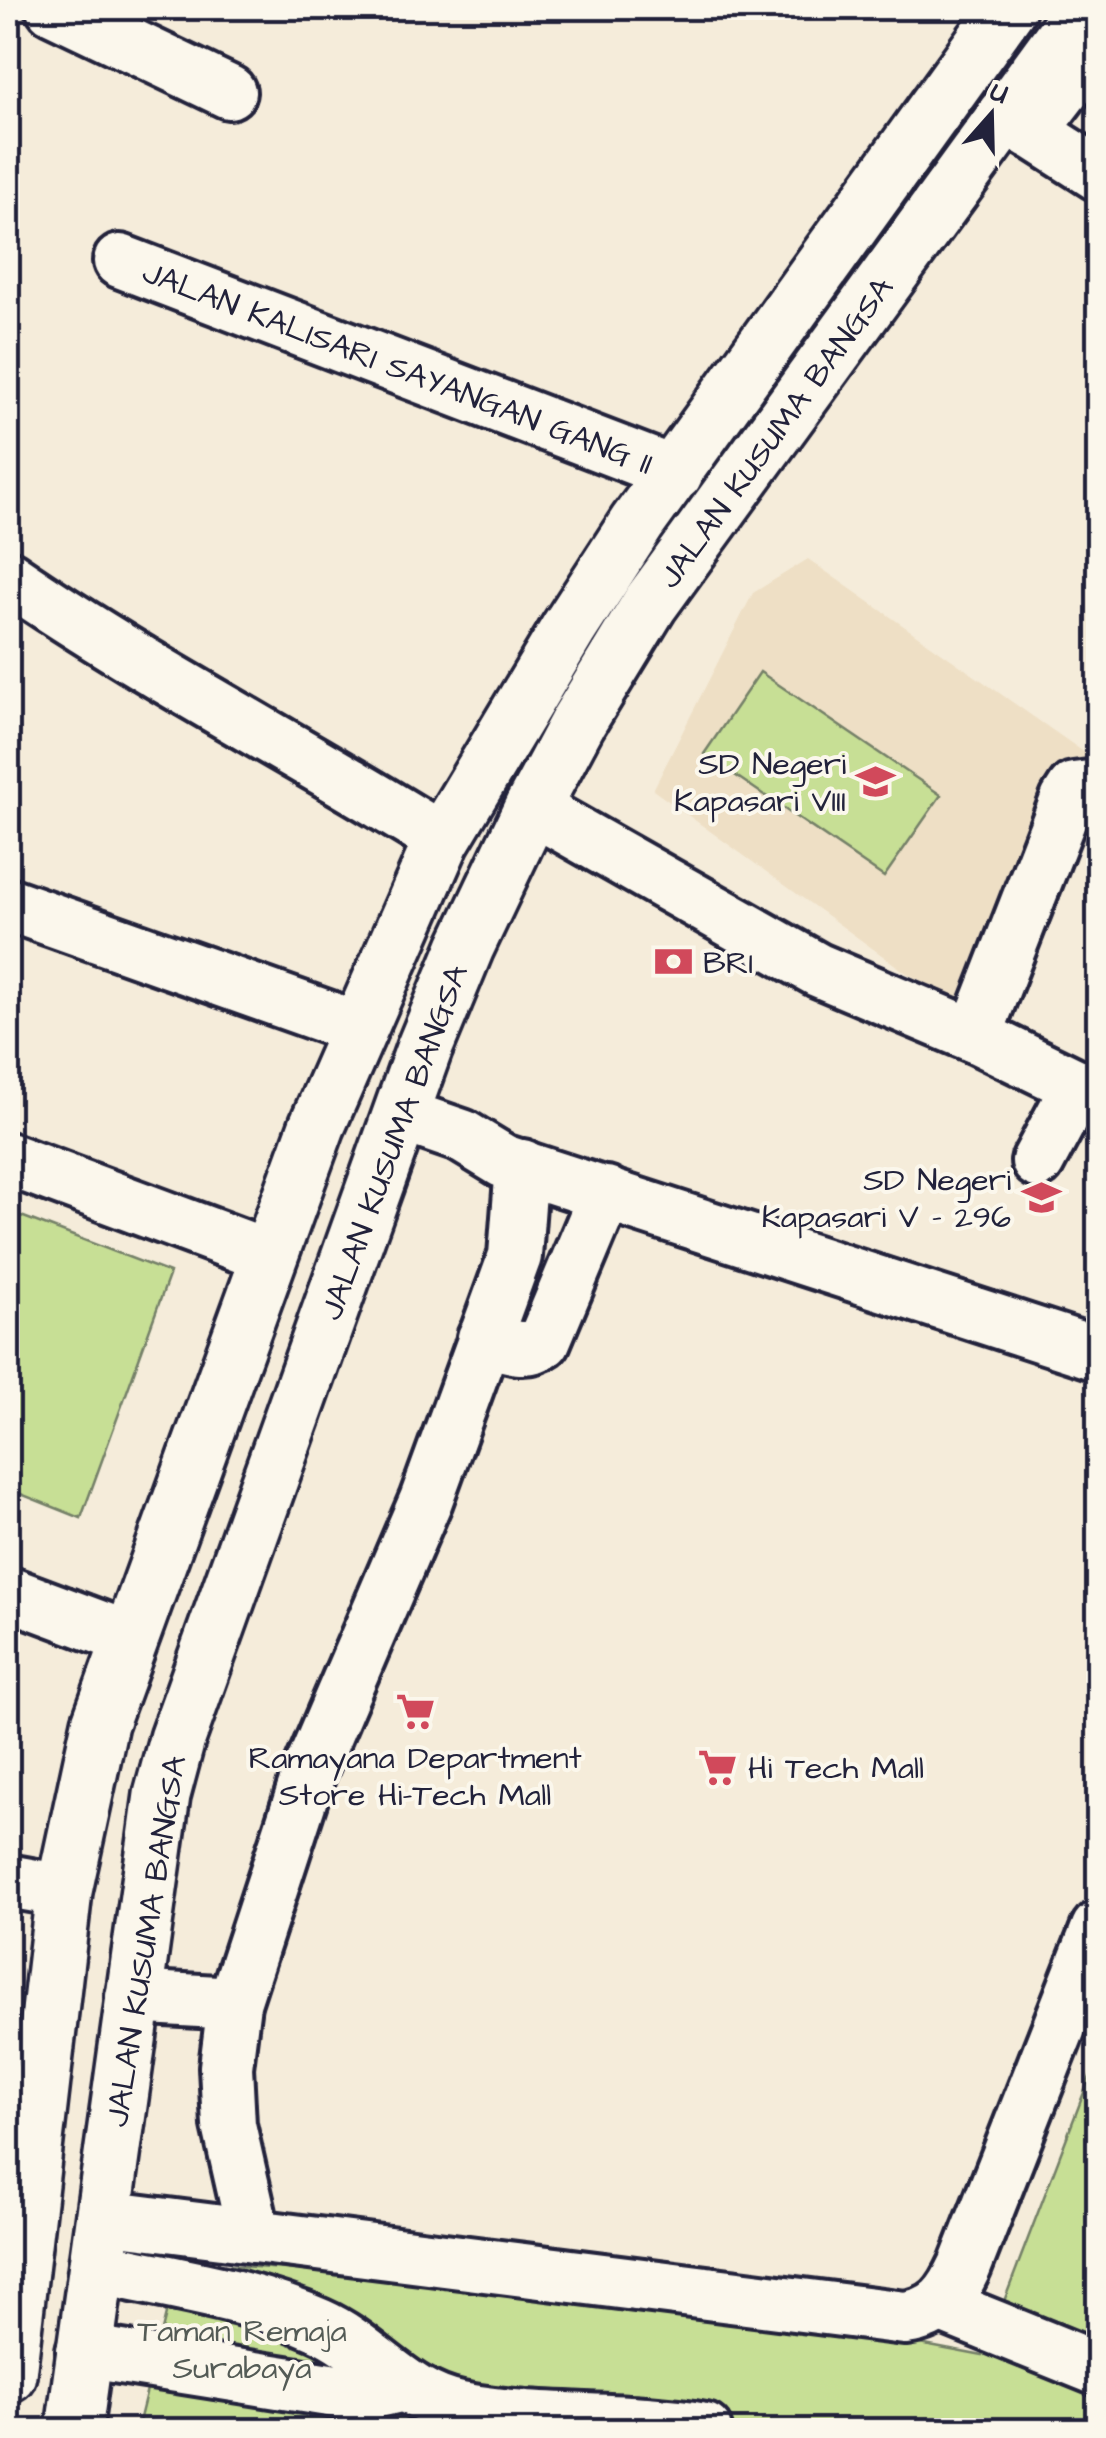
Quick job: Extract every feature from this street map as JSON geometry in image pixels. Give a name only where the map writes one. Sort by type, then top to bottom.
[{"type":"highway","name":"JALAN KUSUMA BANGSA","points":[[8,2374],[19,2168],[64,1891],[100,1723],[317,1126],[442,840],[611,561],[1008,8]]},
{"type":"highway","name":"JALAN KUSUMA BANGSA","points":[[74,2430],[162,1795],[177,1739],[227,1598],[394,1134],[466,947],[578,722],[650,604],[1018,123],[1084,8]]},
{"type":"highway","points":[[317,1126],[394,1134]]},
{"type":"highway","points":[[154,1570],[227,1598]]},
{"type":"street","points":[[53,8],[229,92]]},
{"type":"street","points":[[1098,45],[1018,123],[1098,174]]},
{"type":"street","name":"JALAN KALISARI SAYANGAN GANG II","points":[[120,261],[676,474]]},
{"type":"street","points":[[8,577],[74,623],[326,767],[442,840]]},
{"type":"street","points":[[975,1036],[1066,800],[1074,789],[1098,786]]},
{"type":"street","points":[[532,808],[818,970],[975,1036],[1088,1091],[1038,1162]]},
{"type":"street","points":[[8,904],[332,1019],[358,1034]]},
{"type":"street","points":[[394,1134],[462,1136],[512,1164],[1098,1354]]},
{"type":"street","points":[[8,1159],[268,1256]]},
{"type":"street","points":[[254,2236],[229,2125],[226,2067],[234,2003],[275,1865],[309,1773],[426,1500],[515,1256],[512,1164]]},
{"type":"street","points":[[484,1338],[519,1349],[534,1348],[544,1341],[606,1193]]},
{"type":"street","points":[[8,1593],[128,1638]]},
{"type":"street","points":[[8,1882],[64,1891]]},
{"type":"street","points":[[942,2306],[965,2266],[1098,1928]]},
{"type":"street","points":[[132,1996],[234,2003]]},
{"type":"street","points":[[100,2242],[254,2236],[905,2318],[942,2306],[1098,2370]]},
{"type":"street","points":[[100,2242],[318,2324],[374,2358],[400,2386],[453,2420],[705,2430]]},
{"type":"street","points":[[83,2352],[362,2395],[400,2386]]},
{"type":"shaded area","name":"SD Negeri Kapasari VIII","points":[[808,559],[1098,762],[978,1010],[908,974],[653,790],[753,593]]},
{"type":"green space","points":[[760,672],[941,795],[884,877],[704,754]]},
{"type":"green space","points":[[8,1211],[170,1273],[81,1518],[8,1489]]},
{"type":"green space","name":"Taman Remaja Surabaya","points":[[1098,2056],[1098,2430],[137,2430],[179,2262],[644,2292],[983,2356]]},
{"type":"place","name":"SD Negeri Kapasari VIII","points":[[876,781]]},
{"type":"place","name":"BRI","points":[[673,962]]},
{"type":"place","name":"SD Negeri Kapasari V - 296","points":[[1041,1197]]},
{"type":"place","name":"Ramayana Department Store Hi-Tech Mall","points":[[415,1712]]},
{"type":"place","name":"Hi Tech Mall","points":[[718,1767]]}]
